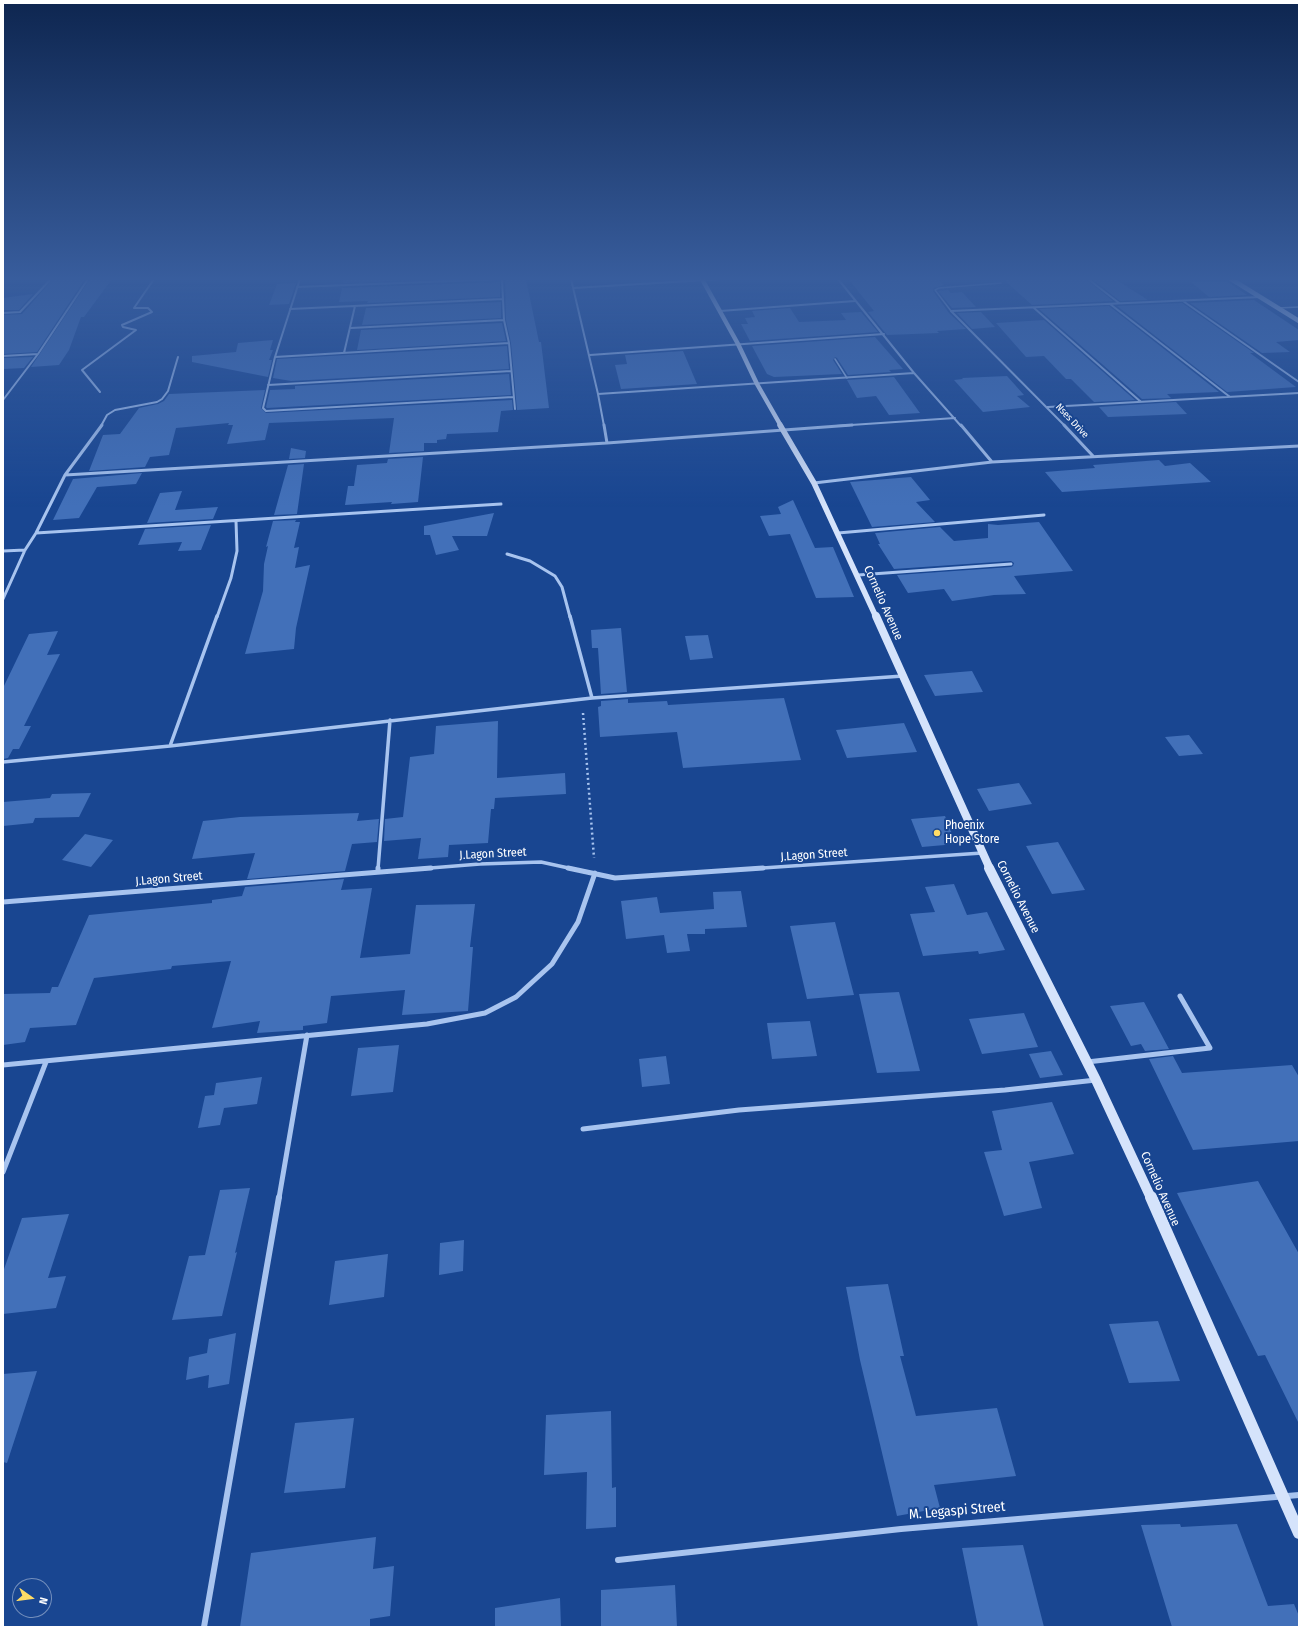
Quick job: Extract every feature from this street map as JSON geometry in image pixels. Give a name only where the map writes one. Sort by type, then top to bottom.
[{"type":"street","points":[[3,356],[19,355]]},
{"type":"street","points":[[3,400],[37,355]]},
{"type":"street","points":[[100,392],[82,370],[102,355]]},
{"type":"street","points":[[296,355],[275,356],[263,408],[266,411],[513,397]]},
{"type":"street","points":[[510,355],[515,409]]},
{"type":"street","points":[[590,355],[607,443]]},
{"type":"street","name":"Cornelio Avenue","points":[[743,355],[757,384],[814,483],[858,575],[982,853],[1096,1080],[1140,1173],[1299,1533]]},
{"type":"street","points":[[900,355],[914,373],[992,462]]},
{"type":"street","name":"Nses Drive","points":[[995,355],[1048,407],[1093,456]]},
{"type":"street","points":[[1088,355],[1142,402]]},
{"type":"street","points":[[1175,355],[1230,397]]},
{"type":"street","points":[[1261,355],[1299,382]]},
{"type":"street","points":[[3,599],[25,550],[36,533],[65,475],[110,412],[157,402],[165,396],[178,357]]},
{"type":"street","points":[[268,385],[511,371]]},
{"type":"street","points":[[598,394],[914,373]]},
{"type":"street","points":[[1048,407],[1299,393]]},
{"type":"street","points":[[65,475],[607,443],[783,429],[955,418]]},
{"type":"street","points":[[814,483],[992,462],[1299,446]]},
{"type":"street","points":[[36,533],[501,504]]},
{"type":"street","points":[[838,533],[1044,515]]},
{"type":"street","points":[[170,746],[231,578],[237,551],[236,521]]},
{"type":"street","points":[[3,552],[25,550]]},
{"type":"street","points":[[507,554],[530,561],[555,576],[562,587],[592,698]]},
{"type":"street","points":[[858,575],[1011,564]]},
{"type":"street","points":[[3,762],[170,746],[592,698],[903,676]]},
{"type":"street","points":[[378,872],[390,720]]},
{"type":"street","name":"J.Lagon Street","points":[[3,902],[480,864],[541,862],[615,878],[982,853]]},
{"type":"street","points":[[3,1065],[46,1062],[442,1021],[485,1013],[516,997],[552,964],[578,922],[595,873]]},
{"type":"street","points":[[1087,1062],[1210,1048],[1180,996]]},
{"type":"street","points":[[204,1627],[308,1035]]},
{"type":"street","points":[[3,1172],[46,1062]]},
{"type":"street","points":[[583,1129],[739,1110],[1005,1090],[1096,1080]]},
{"type":"street","name":"M. Legaspi Street","points":[[618,1560],[901,1528],[1299,1495]]},
{"type":"lane","points":[[835,359],[847,378]]},
{"type":"path","points":[[582,699],[595,873]]},
{"type":"building","points":[[39,355],[66,355],[59,365],[31,367]]},
{"type":"building","points":[[271,355],[269,360],[272,360],[268,377],[192,362],[192,356]]},
{"type":"building","points":[[347,355],[508,355],[509,369],[291,381],[273,378],[277,359]]},
{"type":"building","points":[[512,355],[543,355],[549,408],[517,410]]},
{"type":"building","points":[[625,355],[685,355],[697,384],[621,389],[615,365],[627,364]]},
{"type":"building","points":[[757,355],[891,355],[903,369],[889,370],[891,372],[848,375],[835,357],[833,360],[842,374],[774,377],[767,374]]},
{"type":"building","points":[[1024,355],[1084,355],[1135,400],[1094,402],[1071,379],[1066,379],[1044,356],[1026,357]]},
{"type":"building","points":[[1092,355],[1172,355],[1219,392],[1167,394],[1171,398],[1142,399]]},
{"type":"building","points":[[1180,355],[1253,355],[1296,387],[1227,392]]},
{"type":"building","points":[[33,357],[24,368],[3,369],[3,358]]},
{"type":"building","points":[[509,374],[511,395],[266,407],[270,390],[295,389],[295,386]]},
{"type":"building","points":[[1007,376],[1024,395],[1017,396],[1030,407],[983,412],[954,380],[963,379],[962,378]]},
{"type":"building","points":[[894,377],[920,413],[889,415],[876,396],[857,398],[847,380]]},
{"type":"building","points":[[265,390],[261,408],[266,413],[512,400],[513,410],[501,411],[498,432],[447,434],[446,439],[437,440],[437,443],[424,443],[424,451],[389,453],[394,418],[269,423],[265,440],[227,444],[233,425],[228,425],[229,423],[176,428],[169,455],[150,457],[145,467],[89,471],[103,435],[120,434],[139,408],[158,404],[164,401],[169,394]]},
{"type":"building","points":[[1176,402],[1187,414],[1108,417],[1099,407]]},
{"type":"building","points":[[291,448],[306,451],[305,458],[289,459]]},
{"type":"building","points":[[423,457],[418,502],[345,505],[348,486],[354,486],[357,465],[387,463],[388,459]]},
{"type":"building","points":[[1159,460],[1165,466],[1190,463],[1211,482],[1062,492],[1045,472],[1095,468],[1093,465]]},
{"type":"building","points":[[304,464],[297,514],[274,515],[288,465]]},
{"type":"building","points":[[142,473],[136,484],[97,487],[79,518],[53,520],[73,479]]},
{"type":"building","points":[[911,477],[930,500],[916,502],[935,522],[872,527],[850,482]]},
{"type":"building","points":[[182,491],[175,510],[218,507],[213,519],[147,523],[160,493]]},
{"type":"building","points":[[793,500],[815,548],[833,547],[854,597],[816,598],[790,534],[769,536],[760,516],[781,514],[778,507]]},
{"type":"building","points":[[494,513],[487,536],[452,536],[459,550],[436,555],[430,535],[424,535],[424,526]]},
{"type":"building","points":[[296,520],[295,522],[300,522],[294,548],[299,547],[295,568],[310,565],[296,628],[294,649],[245,654],[263,591],[264,564],[268,546],[266,547],[273,521]]},
{"type":"building","points":[[1039,522],[1073,571],[1014,576],[1026,594],[994,595],[952,601],[944,589],[908,593],[897,575],[1011,567],[1014,563],[1011,561],[894,569],[878,544],[880,544],[875,533],[940,527],[954,541],[988,538],[988,524],[998,525]]},
{"type":"building","points":[[211,525],[201,550],[178,551],[182,542],[138,545],[145,529]]},
{"type":"building","points":[[621,628],[627,692],[601,694],[598,648],[592,648],[591,630]]},
{"type":"building","points":[[58,631],[47,655],[60,654],[24,726],[31,726],[19,749],[13,749],[8,758],[3,759],[3,688],[29,634]]},
{"type":"building","points":[[708,635],[713,658],[690,660],[685,636]]},
{"type":"building","points":[[972,671],[983,692],[935,696],[924,675]]},
{"type":"building","points":[[784,698],[801,760],[683,768],[677,732],[600,737],[598,707],[601,706],[601,701],[628,699],[628,703],[667,701],[668,705]]},
{"type":"building","points":[[498,721],[497,778],[565,773],[566,794],[495,798],[494,809],[491,809],[488,843],[449,845],[448,857],[418,859],[421,838],[384,841],[385,819],[403,817],[410,757],[434,754],[436,726]]},
{"type":"building","points":[[904,723],[917,752],[847,758],[836,730]]},
{"type":"building","points":[[1189,735],[1203,754],[1179,756],[1165,737]]},
{"type":"building","points":[[1019,783],[1032,804],[989,811],[977,789]]},
{"type":"building","points":[[91,793],[79,817],[35,818],[33,823],[3,826],[3,802],[50,798],[52,794]]},
{"type":"building","points":[[359,813],[357,821],[379,819],[377,842],[352,844],[345,871],[247,879],[255,853],[192,859],[203,821],[240,817]]},
{"type":"building","points":[[945,816],[956,844],[922,847],[911,819]]},
{"type":"building","points":[[85,834],[113,840],[91,867],[62,860]]},
{"type":"building","points":[[1058,842],[1085,890],[1052,894],[1026,846]]},
{"type":"building","points":[[344,879],[341,890],[372,888],[360,958],[410,954],[416,905],[475,904],[470,947],[473,947],[468,1011],[402,1015],[405,990],[331,996],[327,1023],[303,1026],[303,1030],[257,1033],[260,1021],[212,1028],[231,961],[172,966],[171,969],[94,978],[76,1025],[30,1028],[25,1042],[3,1045],[3,994],[50,993],[52,987],[58,987],[89,915],[212,903],[212,900],[242,896],[245,887]]},
{"type":"building","points":[[954,884],[967,915],[987,912],[1005,950],[979,954],[978,951],[923,956],[910,914],[935,912],[925,887]]},
{"type":"building","points":[[741,891],[747,927],[705,929],[705,934],[687,934],[690,951],[667,953],[664,935],[626,939],[621,901],[657,897],[660,913],[714,909],[713,892]]},
{"type":"building","points":[[835,922],[854,995],[807,999],[790,926]]},
{"type":"building","points":[[899,992],[920,1071],[877,1073],[859,994]]},
{"type":"building","points":[[1144,1002],[1169,1049],[1145,1051],[1141,1044],[1131,1046],[1110,1006]]},
{"type":"building","points":[[1024,1013],[1038,1047],[982,1054],[969,1019]]},
{"type":"building","points":[[810,1021],[817,1056],[772,1059],[767,1023]]},
{"type":"building","points":[[399,1045],[393,1092],[351,1096],[358,1048]]},
{"type":"building","points":[[1051,1051],[1063,1075],[1040,1078],[1029,1054]]},
{"type":"building","points":[[666,1056],[670,1084],[642,1087],[639,1059]]},
{"type":"building","points":[[1173,1056],[1182,1073],[1292,1065],[1299,1077],[1299,1141],[1193,1150],[1149,1059]]},
{"type":"building","points":[[262,1077],[257,1104],[224,1108],[220,1125],[198,1128],[205,1096],[214,1095],[216,1083]]},
{"type":"building","points":[[1052,1102],[1074,1154],[1029,1162],[1042,1208],[1004,1216],[984,1152],[1002,1150],[992,1111]]},
{"type":"building","points":[[1258,1181],[1299,1254],[1299,1424],[1265,1355],[1258,1356],[1177,1193]]},
{"type":"building","points":[[250,1188],[222,1316],[172,1320],[189,1256],[205,1255],[220,1190]]},
{"type":"building","points":[[69,1214],[48,1278],[66,1276],[56,1308],[3,1314],[3,1272],[22,1218]]},
{"type":"building","points":[[464,1240],[463,1271],[439,1275],[440,1243]]},
{"type":"building","points":[[388,1254],[384,1297],[329,1305],[335,1261]]},
{"type":"building","points":[[888,1284],[904,1356],[900,1356],[916,1416],[997,1408],[1016,1476],[934,1485],[940,1508],[897,1516],[860,1360],[846,1287]]},
{"type":"building","points":[[1158,1321],[1180,1381],[1129,1383],[1109,1324]]},
{"type":"building","points":[[236,1333],[229,1384],[208,1388],[209,1375],[186,1380],[189,1357],[207,1353],[209,1339]]},
{"type":"building","points":[[37,1371],[7,1463],[3,1462],[3,1374]]},
{"type":"building","points":[[611,1411],[612,1488],[616,1487],[616,1527],[586,1529],[587,1472],[544,1475],[546,1415]]},
{"type":"building","points":[[354,1418],[345,1488],[284,1493],[295,1423]]},
{"type":"building","points":[[1180,1524],[1181,1527],[1237,1524],[1268,1606],[1294,1604],[1299,1616],[1299,1627],[1172,1627],[1141,1525]]},
{"type":"building","points":[[376,1537],[373,1569],[394,1566],[390,1616],[370,1619],[370,1627],[240,1627],[251,1553]]},
{"type":"building","points":[[1023,1545],[1044,1627],[978,1627],[962,1548]]},
{"type":"building","points":[[675,1585],[677,1627],[601,1627],[601,1590]]},
{"type":"building","points":[[560,1598],[561,1627],[495,1627],[495,1608]]},
{"type":"place","name":"Phoenix Hope Store","points":[[937,833]]}]
